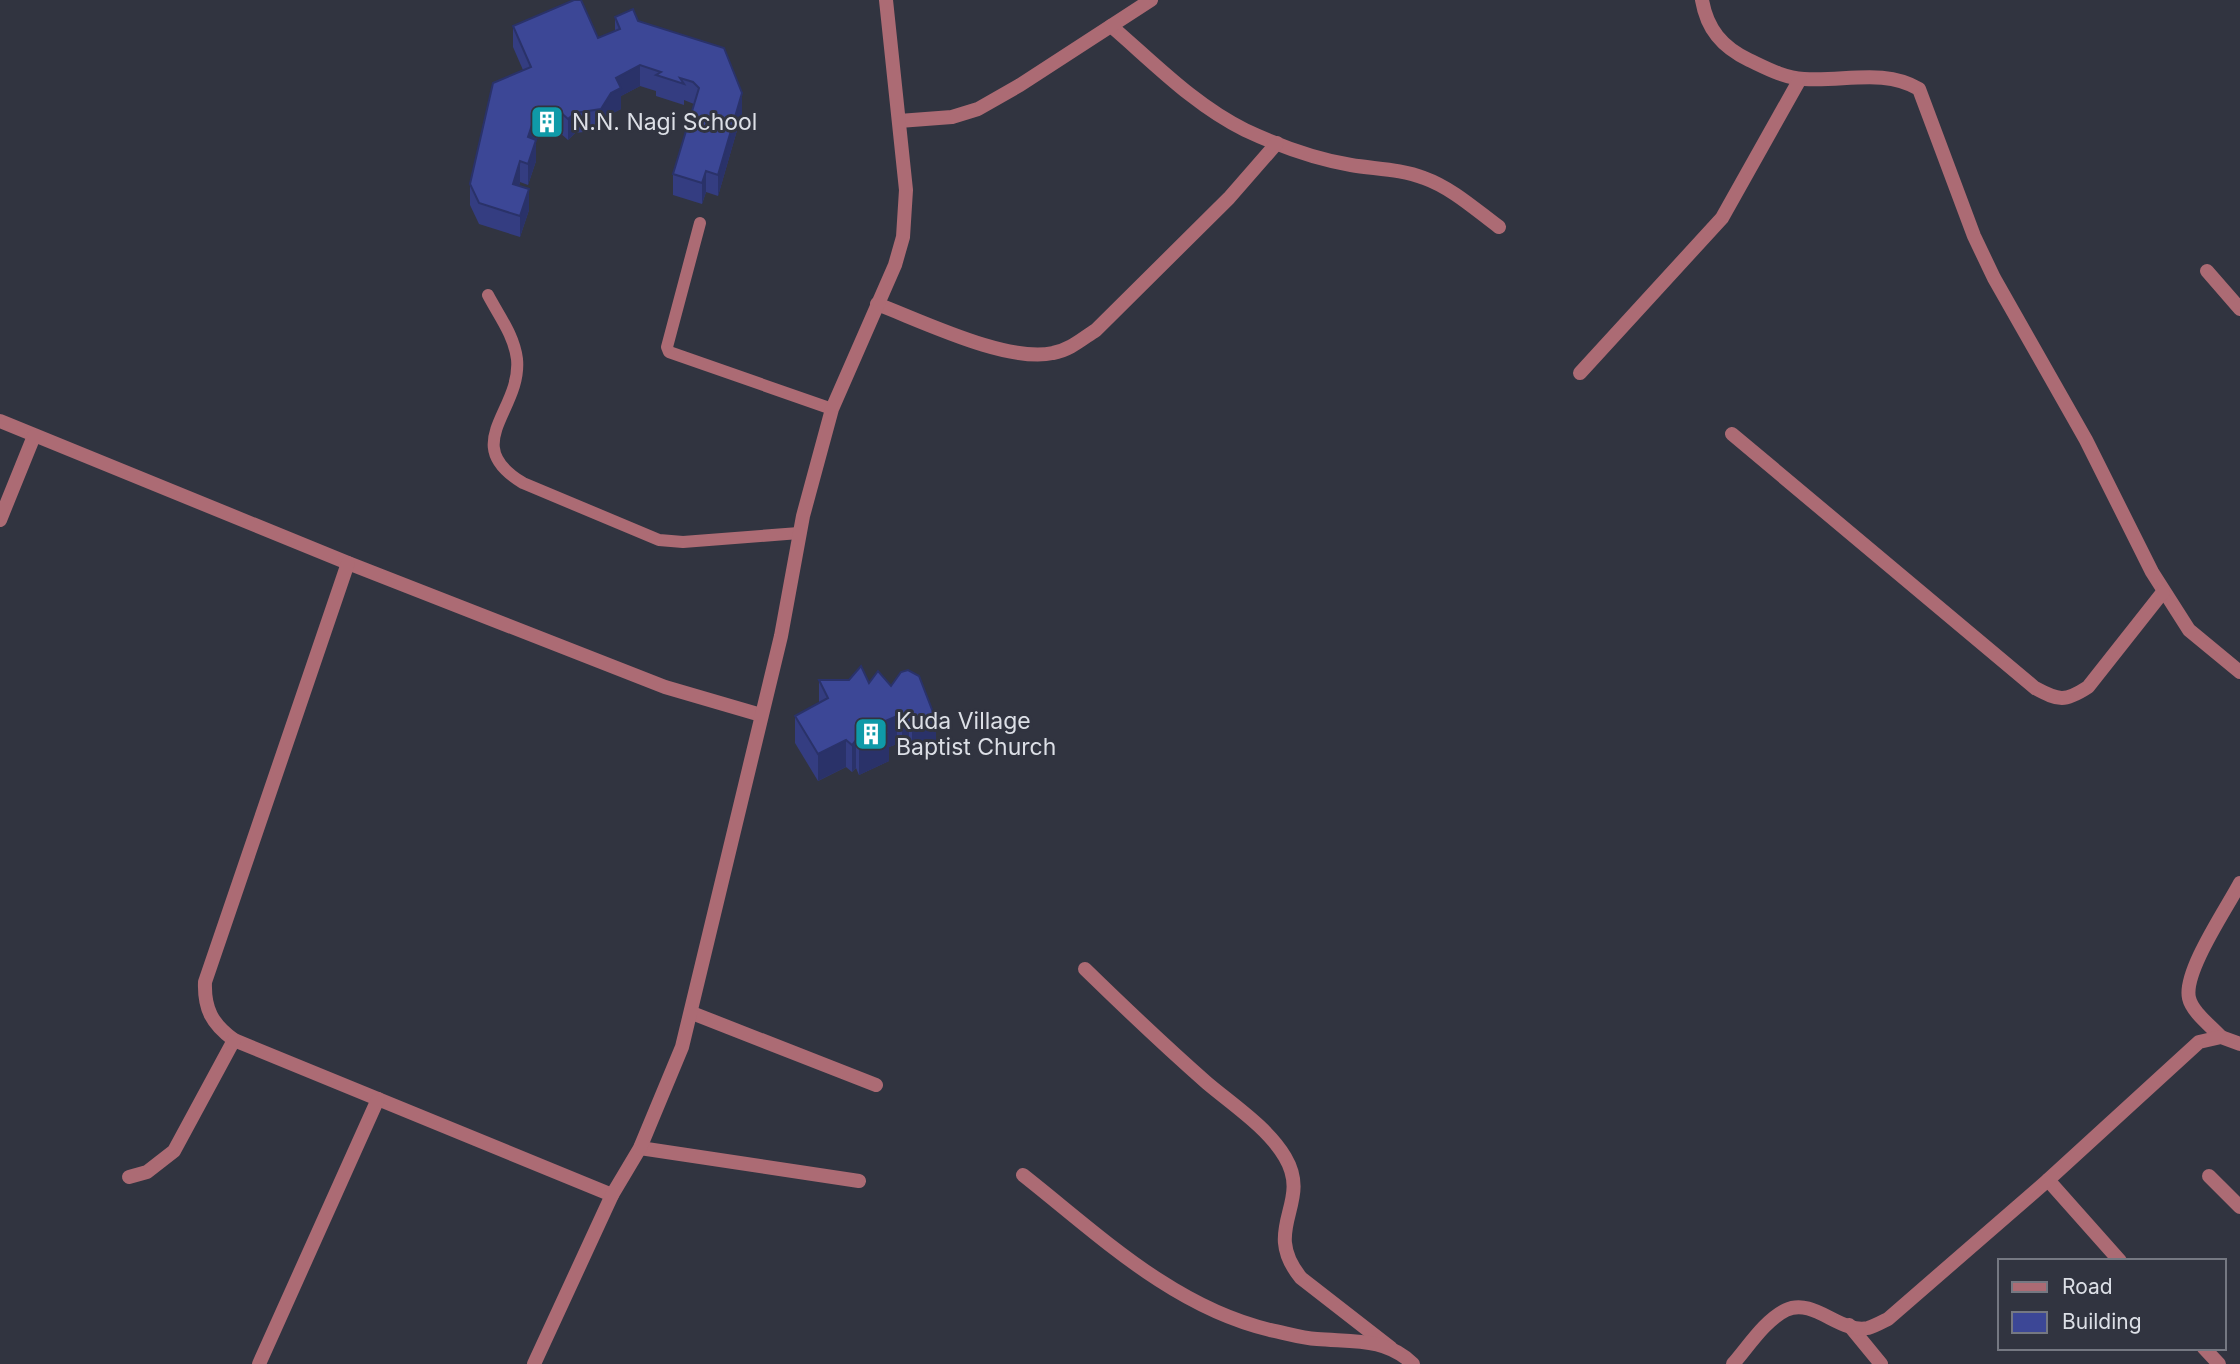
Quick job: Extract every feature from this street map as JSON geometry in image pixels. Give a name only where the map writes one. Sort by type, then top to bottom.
[{"type":"street","points":[[534,1364],[612,1195],[640,1147],[682,1046],[781,636],[799,533],[832,409],[898,256],[906,210],[886,0]]},
{"type":"street","points":[[899,121],[952,117],[978,109],[1151,0]]},
{"type":"street","points":[[1702,0],[1716,38],[1735,53],[1779,74],[1801,79],[1887,76],[1905,81],[1919,89],[1975,236],[1994,278],[2086,440],[2163,592],[2189,630],[2240,672]]},
{"type":"street","points":[[1111,26],[1192,95],[1244,129],[1276,143],[1349,164],[1408,172],[1426,178],[1446,188],[1499,228]]},
{"type":"street","points":[[1580,373],[1723,218],[1801,79]]},
{"type":"street","points":[[877,304],[993,347],[1032,356],[1055,353],[1072,346],[1096,330],[1229,198],[1276,143]]},
{"type":"street","points":[[2207,271],[2240,309]]},
{"type":"street","points":[[0,421],[348,563],[665,687],[761,715]]},
{"type":"street","points":[[1732,434],[2035,688],[2056,699],[2072,697],[2088,687],[2163,592]]},
{"type":"street","points":[[0,520],[34,436]]},
{"type":"street","points":[[348,563],[205,982],[204,1002],[210,1017],[234,1040],[612,1195]]},
{"type":"street","points":[[2240,883],[2194,970],[2189,988],[2189,1000],[2195,1009],[2221,1037],[2240,1044]]},
{"type":"street","points":[[1085,970],[1158,1040],[1267,1135],[1284,1154],[1295,1176],[1285,1226],[1284,1249],[1291,1266],[1301,1278],[1413,1364]]},
{"type":"street","points":[[692,1013],[876,1085]]},
{"type":"street","points":[[1733,1364],[1773,1318],[1787,1309],[1802,1306],[1849,1325],[1867,1328],[1888,1319],[2048,1180],[2199,1042],[2221,1037]]},
{"type":"street","points":[[129,1177],[147,1172],[174,1151],[234,1040]]},
{"type":"street","points":[[259,1364],[378,1099]]},
{"type":"street","points":[[640,1147],[859,1181]]},
{"type":"street","points":[[1023,1175],[1142,1270],[1187,1296],[1263,1328],[1301,1337],[1373,1342],[1391,1348]]},
{"type":"street","points":[[2208,1176],[2240,1207]]},
{"type":"street","points":[[2048,1180],[2118,1259]]},
{"type":"street","points":[[1849,1325],[1881,1364]]},
{"type":"street","points":[[2206,1350],[2219,1364]]},
{"type":"lane","points":[[700,223],[667,347],[669,352],[832,409]]},
{"type":"lane","points":[[488,295],[509,333],[516,359],[514,383],[494,440],[496,462],[506,473],[523,483],[659,540],[683,542],[799,533]]},
{"type":"building","name":"N.N. Nagi School","points":[[574,0],[581,0],[598,38],[620,29],[615,17],[633,9],[638,21],[724,48],[742,93],[718,175],[706,171],[702,183],[673,174],[699,88],[693,82],[680,78],[684,84],[656,75],[661,72],[640,65],[616,78],[621,88],[611,93],[601,109],[575,113],[568,119],[559,111],[534,119],[528,137],[536,140],[528,164],[520,161],[513,184],[529,189],[520,216],[479,203],[470,184],[493,83],[531,67],[513,26]]},
{"type":"building","points":[[861,666],[869,683],[878,671],[891,686],[901,672],[908,670],[919,676],[936,720],[912,730],[909,724],[902,726],[897,716],[883,722],[889,733],[859,748],[856,740],[852,745],[846,740],[818,754],[795,716],[828,698],[819,680],[849,680]]},
{"type":"place","name":"N.N. Nagi School","points":[[547,122]]},
{"type":"place","name":"Kuda Village Baptist Church","points":[[871,734]]}]
